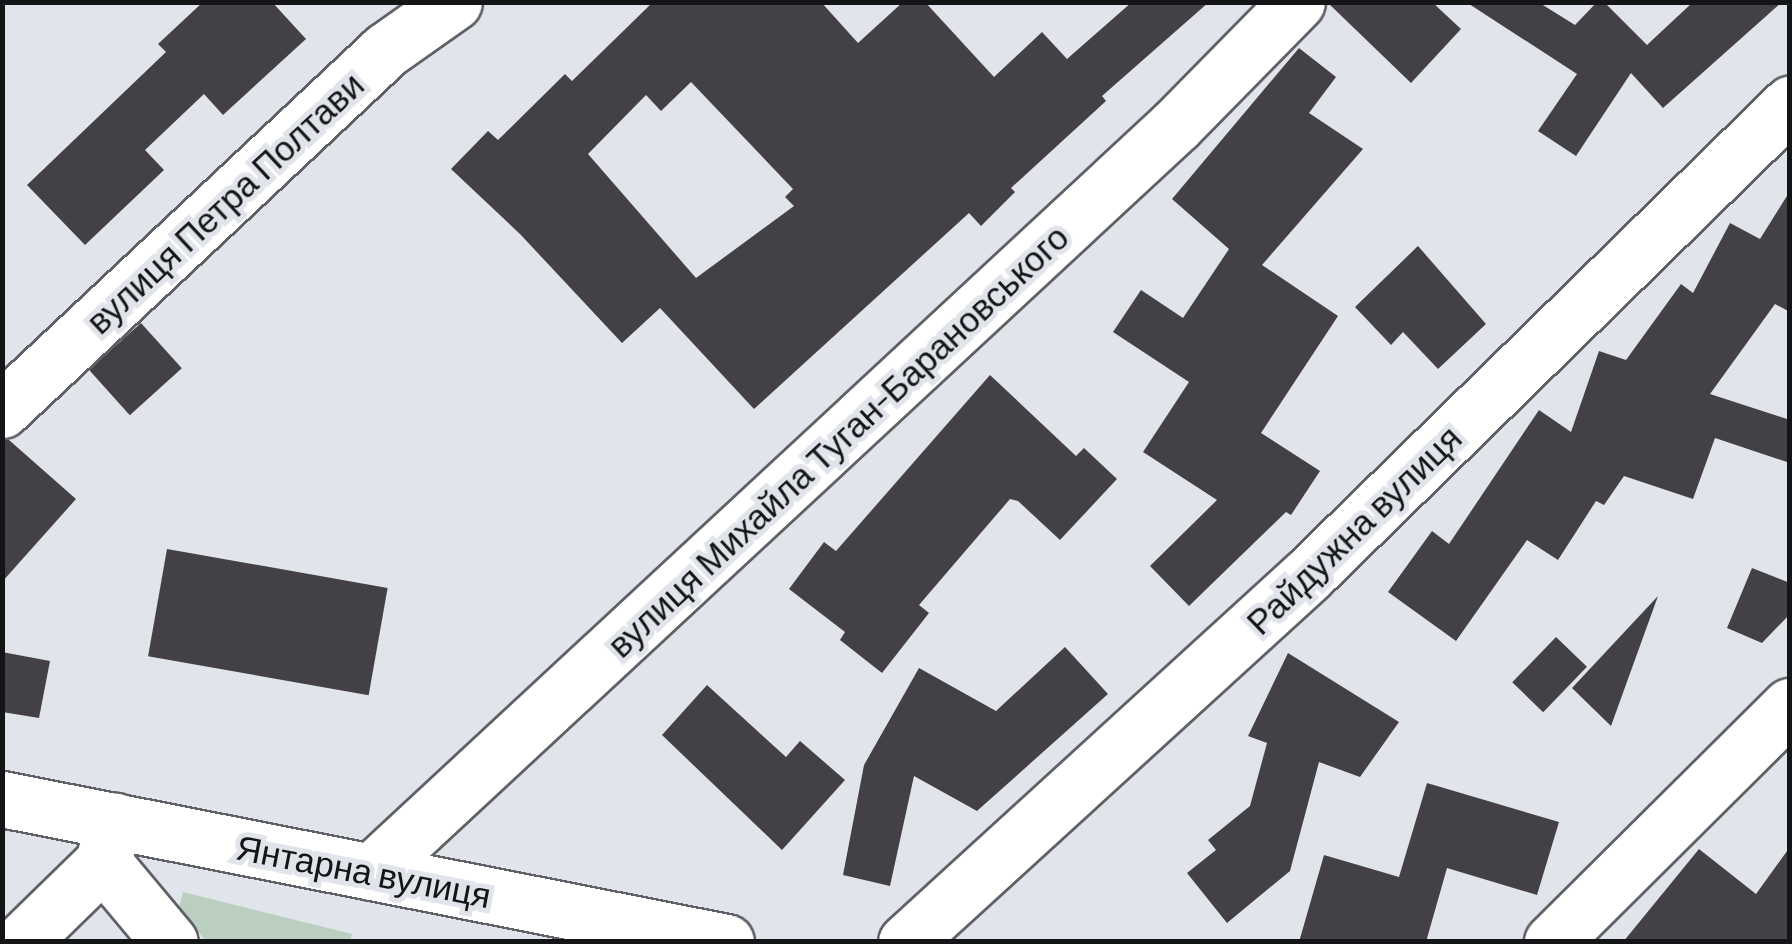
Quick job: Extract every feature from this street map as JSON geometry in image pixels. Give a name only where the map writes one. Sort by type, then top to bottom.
[{"type":"street","name":"вулиця Петра Полтави","points":[[2,410],[386,50],[454,2]]},
{"type":"street","name":"вулиця Михайла Туган-Барановського","points":[[371,872],[1177,124],[1296,2]]},
{"type":"street","name":"Райдужна вулиця","points":[[906,942],[1310,574],[1790,104]]},
{"type":"street","points":[[1552,942],[1790,706]]},
{"type":"street","name":"Янтарна вулиця","points":[[2,799],[108,841],[371,872],[726,942]]},
{"type":"street","points":[[21,942],[108,841],[170,942]]},
{"type":"green space","points":[[183,892],[352,934],[350,941],[207,941],[178,912]]},
{"type":"building","points":[[203,2],[272,2],[306,39],[223,115],[204,94],[145,150],[164,170],[85,245],[27,185],[166,52],[158,44]]},
{"type":"building","points":[[653,2],[821,2],[858,43],[903,2],[925,2],[994,77],[1042,32],[1067,59],[1132,2],[1209,2],[1102,96],[1106,101],[1011,188],[1015,192],[981,226],[969,213],[754,409],[660,308],[622,343],[520,234],[451,169],[488,131],[498,140],[565,74],[572,81]],"holes":[[[691,82],[793,189],[785,197],[794,206],[696,278],[588,154],[646,95],[661,111]]]},
{"type":"building","points":[[1327,2],[1432,2],[1461,29],[1411,83]]},
{"type":"building","points":[[1466,2],[1538,2],[1575,25],[1597,2],[1604,2],[1647,45],[1693,2],[1782,2],[1663,108],[1631,73],[1576,156],[1538,131],[1577,74]]},
{"type":"building","points":[[1299,48],[1336,77],[1309,113],[1363,149],[1262,265],[1338,316],[1261,433],[1320,471],[1291,515],[1286,512],[1189,606],[1150,566],[1217,500],[1143,452],[1189,382],[1113,332],[1141,290],[1183,318],[1229,249],[1172,199]]},
{"type":"building","points":[[1790,191],[1790,312],[1775,304],[1710,394],[1790,420],[1790,463],[1715,438],[1693,499],[1624,476],[1604,505],[1596,501],[1558,560],[1527,540],[1456,641],[1388,592],[1432,531],[1449,544],[1539,410],[1571,432],[1599,351],[1626,360],[1681,284],[1693,293],[1730,223],[1760,239]]},
{"type":"building","points":[[1418,246],[1486,324],[1438,369],[1403,332],[1391,345],[1355,307]]},
{"type":"building","points":[[141,323],[182,368],[130,415],[89,370]]},
{"type":"building","points":[[990,375],[1076,456],[1084,448],[1117,479],[1060,540],[1018,501],[1010,499],[919,605],[929,613],[882,673],[840,640],[845,632],[789,589],[824,542],[836,551]]},
{"type":"building","points":[[2,440],[9,440],[76,499],[2,582]]},
{"type":"building","points":[[167,549],[388,588],[369,695],[148,656]]},
{"type":"building","points":[[1752,568],[1790,583],[1790,614],[1762,643],[1727,628]]},
{"type":"building","points":[[1658,596],[1611,726],[1572,688]]},
{"type":"building","points":[[1556,637],[1587,667],[1543,712],[1512,682]]},
{"type":"building","points":[[1065,647],[1108,694],[977,811],[914,776],[890,886],[843,875],[864,765],[919,668],[996,711]]},
{"type":"building","points":[[2,652],[50,661],[39,718],[2,712]]},
{"type":"building","points":[[1288,653],[1399,722],[1360,777],[1319,762],[1290,871],[1227,923],[1187,873],[1216,850],[1208,840],[1250,806],[1267,743],[1248,736]]},
{"type":"building","points":[[707,685],[786,757],[800,741],[845,780],[782,850],[662,735]]},
{"type":"building","points":[[1427,783],[1559,822],[1537,895],[1447,868],[1426,942],[1299,942],[1324,855],[1399,877]]},
{"type":"building","points":[[1790,847],[1790,942],[1623,942],[1699,849],[1756,894]]}]
